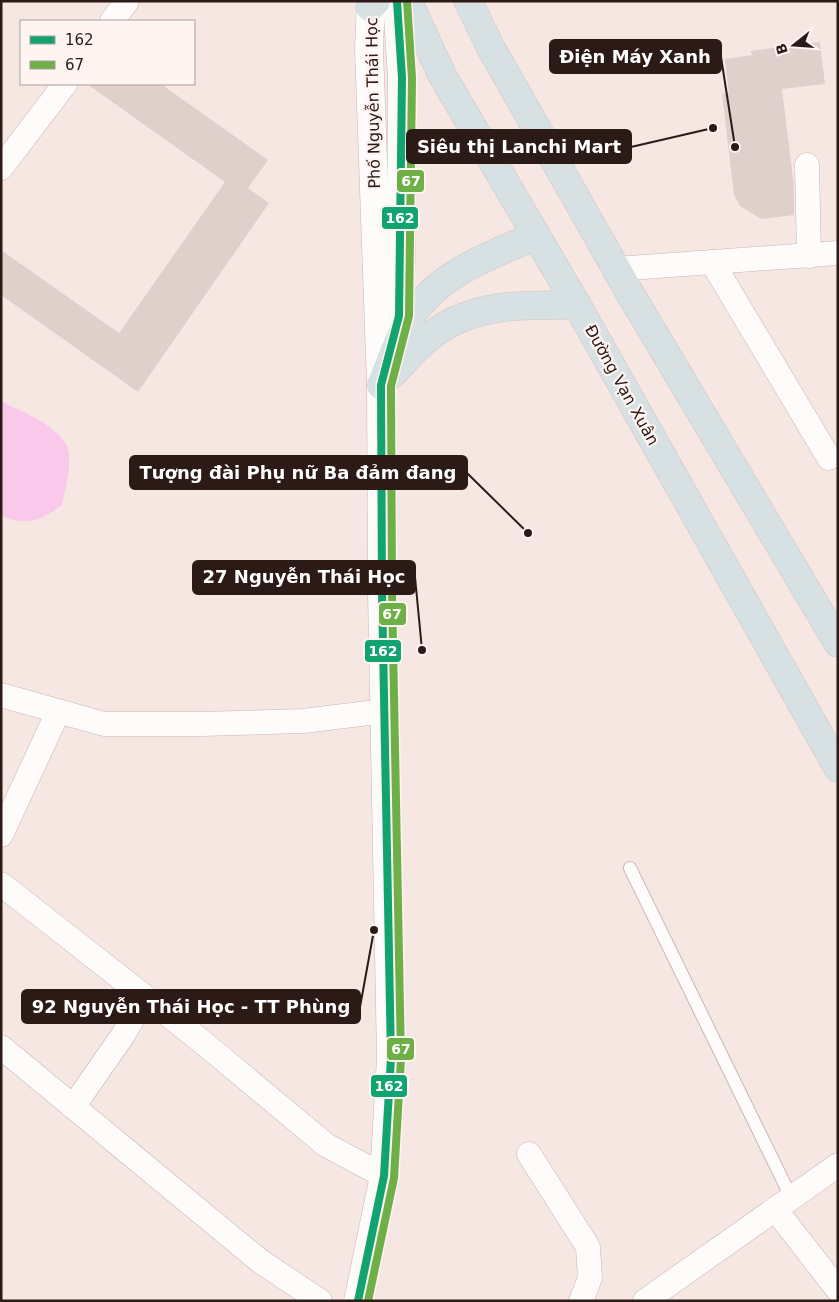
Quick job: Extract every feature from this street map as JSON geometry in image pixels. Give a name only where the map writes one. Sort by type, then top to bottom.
[{"type":"highway","name":"Đường Vạn Xuân","points":[[408,1],[442,75],[577,305],[838,768]]},
{"type":"highway","points":[[468,1],[491,48],[616,270],[838,643]]},
{"type":"highway","points":[[381,385],[411,317],[431,294],[452,277],[494,254],[536,236]]},
{"type":"highway","points":[[381,385],[436,332],[472,312],[515,305],[577,305]]},
{"type":"main road","name":"Phố Nguyễn Thái Học","points":[[381,385],[399,316],[402,78],[397,1]]},
{"type":"main road","name":"Phố Nguyễn Thái Học","points":[[358,1301],[384,1176],[392,1058],[381,385],[369,49],[372,3]]},
{"type":"street","points":[[113,20],[127,1]]},
{"type":"street","points":[[1,168],[64,85]]},
{"type":"street","points":[[807,165],[809,256]]},
{"type":"street","points":[[616,270],[838,253]]},
{"type":"street","points":[[712,262],[828,458]]},
{"type":"street","points":[[1,695],[104,724],[303,721],[385,711]]},
{"type":"street","points":[[1,835],[58,712]]},
{"type":"street","points":[[1,884],[145,996],[326,1145],[384,1176]]},
{"type":"street","points":[[74,1107],[123,1035],[145,996]]},
{"type":"street","points":[[1,1047],[260,1261],[320,1301]]},
{"type":"street","points":[[529,1154],[588,1247],[590,1278],[582,1301]]},
{"type":"street","points":[[645,1301],[838,1165]]},
{"type":"street","points":[[783,1203],[838,1290]]},
{"type":"lane","points":[[630,868],[783,1203]]},
{"type":"shaded area","points":[[1,401],[45,424],[60,437],[68,450],[69,465],[62,505],[40,518],[18,521],[1,516]]},
{"type":"building","points":[[820,42],[825,84],[782,89],[794,186],[794,215],[761,219],[740,206],[734,195],[722,94],[729,93],[725,59],[752,55],[751,51]]},
{"type":"building","points":[[88,85],[162,85],[268,160],[248,188],[269,203],[138,392],[1,295],[1,250],[119,333],[225,182]]},
{"type":"transit line","name":"162","points":[[358,1301],[384,1176],[391,1058],[382,592],[381,385],[399,316],[402,78],[397,1]]},
{"type":"transit line","name":"67","points":[[368,1301],[394,1178],[401,1059],[392,592],[391,386],[409,316],[412,78],[407,1]]},
{"type":"place","name":"Siêu thị Lanchi Mart","points":[[713,128]]},
{"type":"place","name":"Điện Máy Xanh","points":[[735,147]]},
{"type":"place","name":"Tượng đài Phụ nữ Ba đảm đang","points":[[528,533]]},
{"type":"place","name":"27 Nguyễn Thái Học","points":[[422,650]]},
{"type":"place","name":"92 Nguyễn Thái Học - TT Phùng","points":[[374,930]]}]
